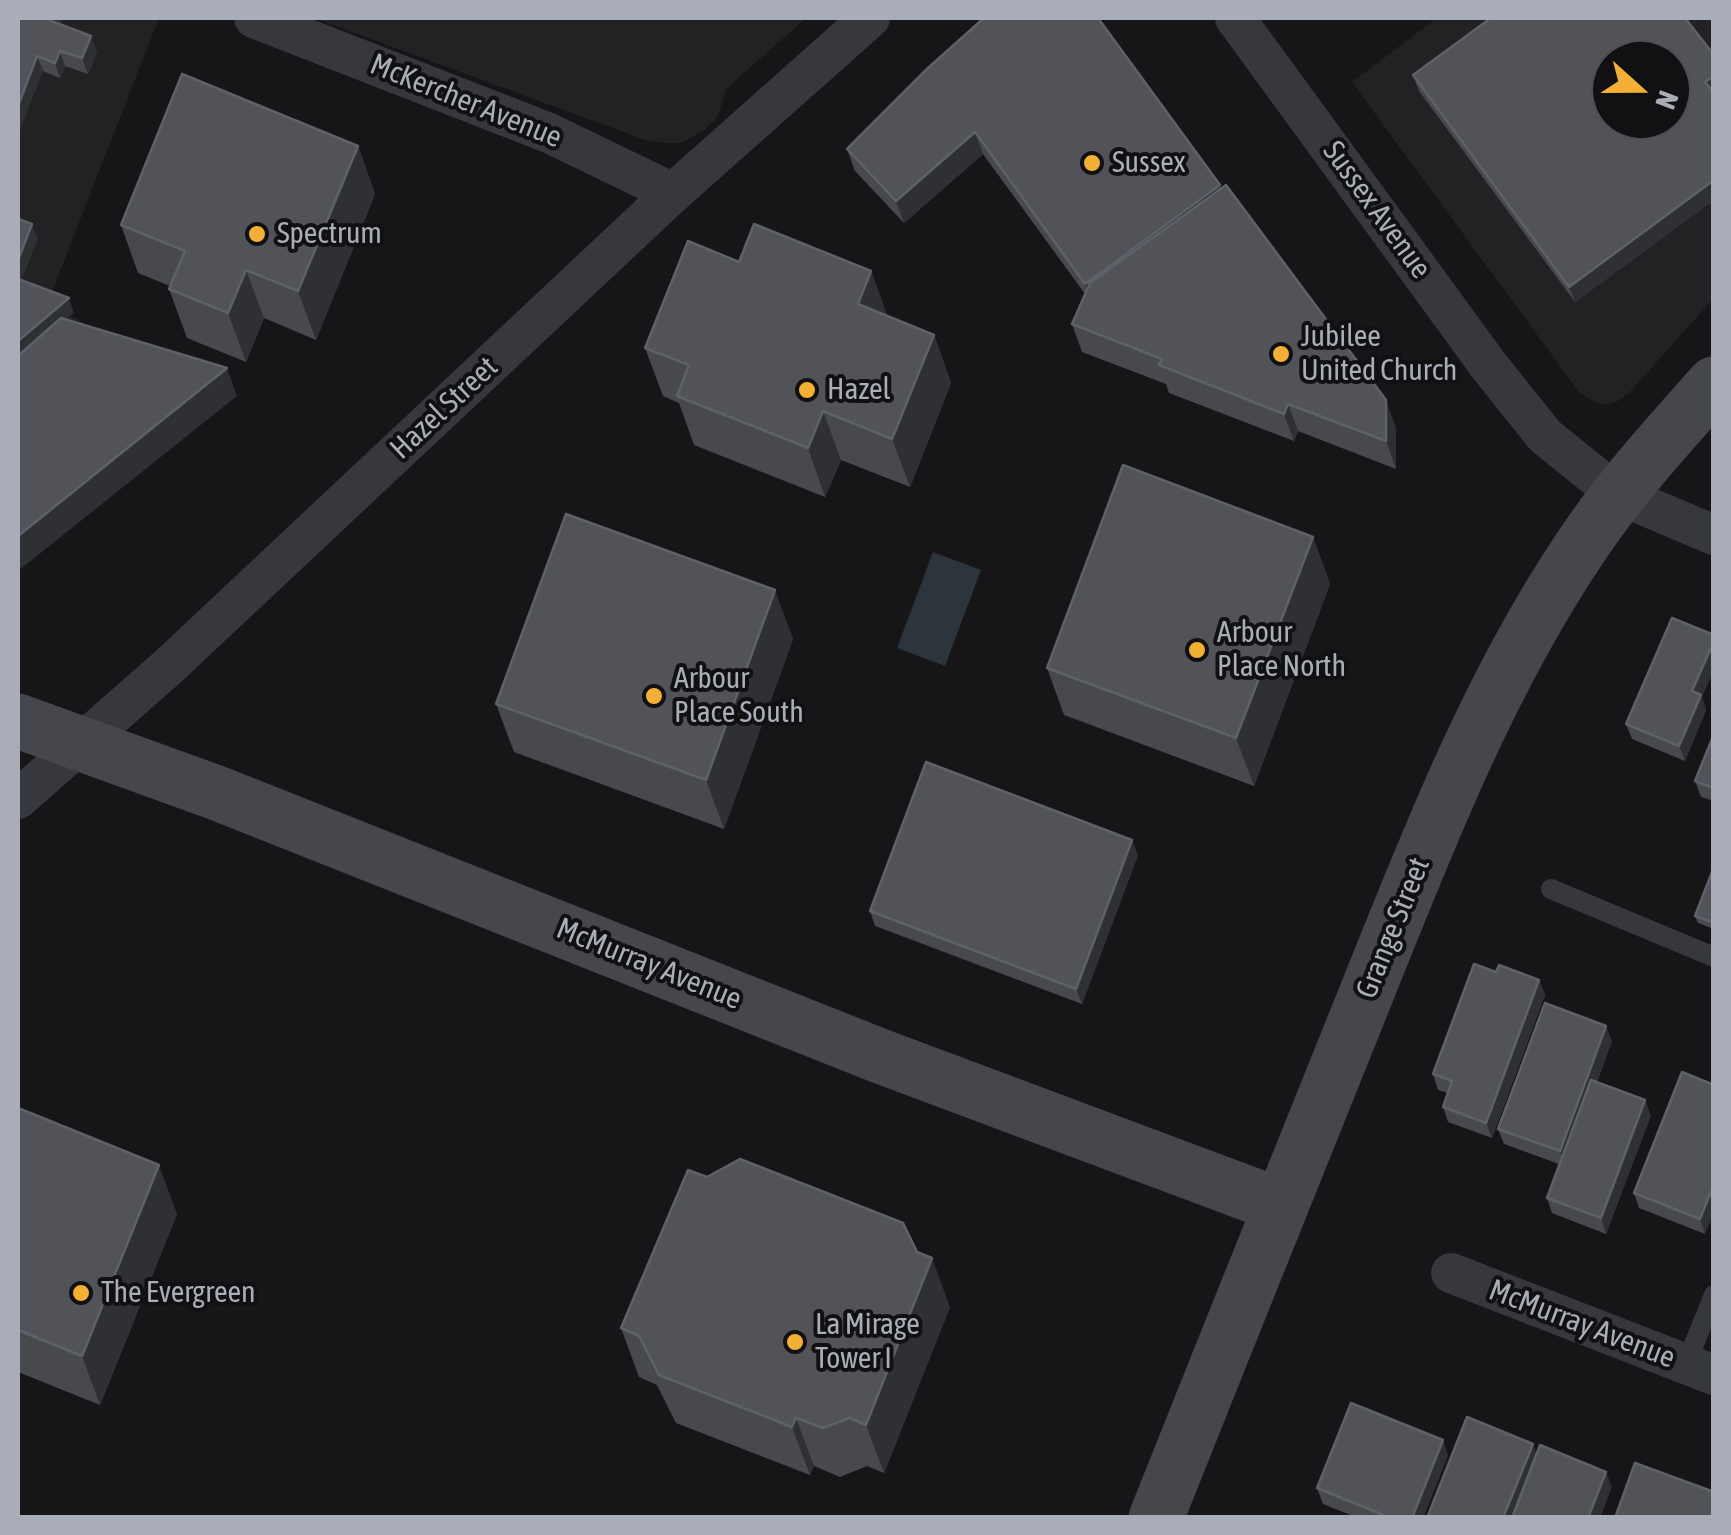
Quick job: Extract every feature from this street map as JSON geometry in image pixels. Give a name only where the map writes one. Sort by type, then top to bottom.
[{"type":"street","name":"Hazel Street","points":[[18,799],[170,666],[674,193],[870,18]]},
{"type":"street","name":"Sussex Avenue","points":[[1235,18],[1540,431],[1617,494],[1714,535]]},
{"type":"street","name":"McKercher Avenue","points":[[279,22],[549,133],[674,193]]},
{"type":"street","name":"Grange Street","points":[[1156,1518],[1418,864],[1471,745],[1531,625],[1617,494],[1714,384]]},
{"type":"street","name":"McMurray Avenue","points":[[18,721],[236,800],[880,1056],[1281,1206]]},
{"type":"street","name":"McMurray Avenue","points":[[1452,1272],[1700,1370]]},
{"type":"lane","points":[[1550,889],[1714,957]]},
{"type":"lane","points":[[1700,1370],[1714,1295]]},
{"type":"shaded area","points":[[18,18],[159,18],[46,307],[80,320],[18,378]]},
{"type":"shaded area","points":[[314,18],[806,18],[726,89],[718,116],[705,130],[681,143],[667,143],[645,140]]},
{"type":"shaded area","points":[[1437,18],[1713,18],[1713,299],[1629,393],[1606,405],[1579,392],[1352,82]]},
{"type":"shaded area","points":[[933,552],[981,570],[945,666],[897,648]]},
{"type":"building","points":[[18,18],[52,18],[51,21],[91,36],[82,58],[60,51],[55,63],[37,56],[18,106]]},
{"type":"building","name":"Sussex","points":[[984,18],[1098,18],[1220,185],[1085,284],[975,132],[896,201],[847,149]]},
{"type":"building","points":[[1491,18],[1685,18],[1714,55],[1714,76],[1705,82],[1714,93],[1714,180],[1569,287],[1413,75]]},
{"type":"building","name":"Spectrum","points":[[182,74],[358,146],[298,291],[246,270],[228,313],[169,289],[185,251],[121,225]]},
{"type":"building","points":[[1226,185],[1386,400],[1386,441],[1288,404],[1284,414],[1159,365],[1162,359],[1072,324],[1090,283]]},
{"type":"building","points":[[18,219],[32,224],[18,260]]},
{"type":"building","name":"Hazel","points":[[754,224],[871,271],[858,304],[934,335],[892,439],[823,411],[808,448],[677,396],[689,365],[645,348],[688,241],[739,262]]},
{"type":"building","points":[[18,279],[69,298],[18,341]]},
{"type":"building","points":[[61,318],[227,368],[18,536],[18,356]]},
{"type":"building","name":"Arbour Place North","points":[[1123,465],[1313,537],[1236,738],[1047,668]]},
{"type":"building","name":"Arbour Place South","points":[[566,514],[775,590],[706,780],[496,704]]},
{"type":"building","points":[[1672,618],[1714,635],[1692,691],[1701,695],[1679,746],[1626,724]]},
{"type":"building","points":[[1714,734],[1714,788],[1695,781]]},
{"type":"building","points":[[926,762],[1132,840],[1076,989],[870,911]]},
{"type":"building","points":[[1714,867],[1714,923],[1695,916]]},
{"type":"building","points":[[1474,964],[1496,972],[1499,965],[1539,980],[1486,1123],[1443,1107],[1452,1081],[1433,1074]]},
{"type":"building","points":[[1545,1003],[1606,1026],[1560,1151],[1498,1129]]},
{"type":"building","points":[[1682,1072],[1714,1085],[1714,1184],[1700,1219],[1634,1193]]},
{"type":"building","points":[[1591,1080],[1645,1100],[1601,1218],[1547,1198]]},
{"type":"building","name":"The Evergreen","points":[[18,1108],[159,1165],[82,1356],[18,1330]]},
{"type":"building","name":"La Mirage Tower I","points":[[740,1159],[903,1223],[917,1252],[932,1258],[866,1425],[849,1418],[823,1428],[796,1418],[792,1427],[659,1375],[639,1336],[621,1328],[688,1170],[707,1177]]},
{"type":"building","points":[[1351,1403],[1443,1440],[1412,1518],[1391,1518],[1317,1488]]},
{"type":"building","points":[[1467,1417],[1533,1444],[1503,1518],[1427,1518]]},
{"type":"building","points":[[1540,1445],[1606,1472],[1588,1518],[1512,1518]]},
{"type":"building","points":[[1635,1463],[1714,1492],[1714,1518],[1615,1518]]},
{"type":"place","name":"Sussex","points":[[1092,163]]},
{"type":"place","name":"Spectrum","points":[[257,234]]},
{"type":"place","name":"Jubilee United Church","points":[[1281,354]]},
{"type":"place","name":"Hazel","points":[[807,390]]},
{"type":"place","name":"Arbour Place North","points":[[1197,650]]},
{"type":"place","name":"Arbour Place South","points":[[654,696]]},
{"type":"place","name":"The Evergreen","points":[[81,1293]]},
{"type":"place","name":"La Mirage Tower I","points":[[795,1342]]}]
